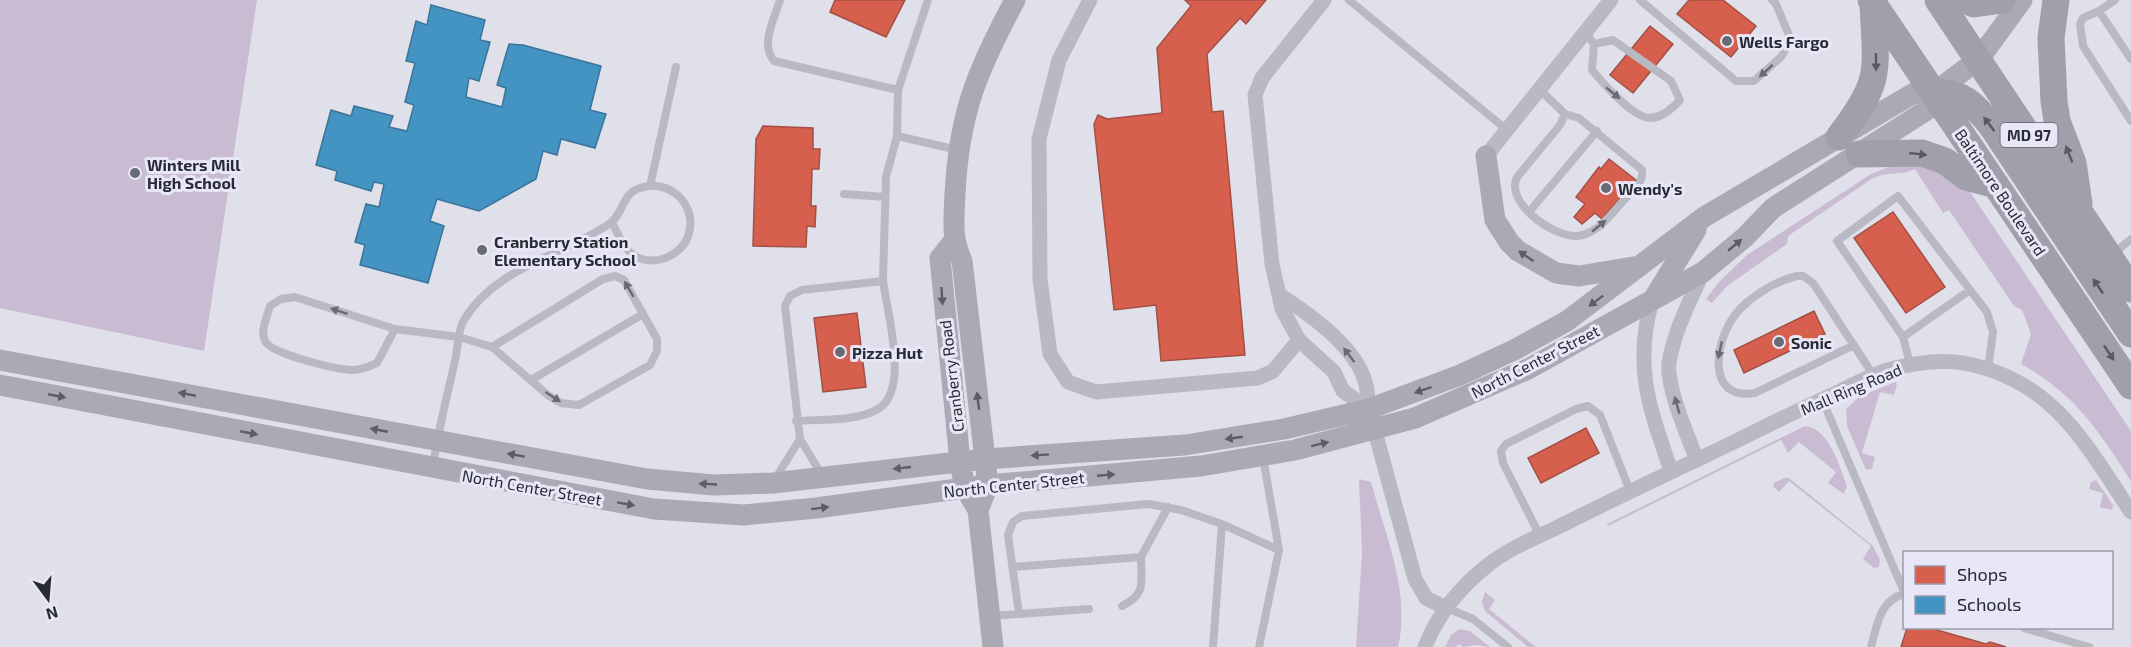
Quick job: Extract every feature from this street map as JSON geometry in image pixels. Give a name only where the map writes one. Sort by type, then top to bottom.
[{"type":"highway","name":"MD 97","points":[[1938,0],[2131,289]]},
{"type":"highway","points":[[1964,0],[1974,4],[2002,0]]},
{"type":"highway","points":[[2056,0],[2051,38],[2054,101],[2057,121],[2073,163],[2080,211]]},
{"type":"highway","points":[[1872,2],[1876,60],[1873,86],[1860,111],[1849,146],[1922,153],[1946,161],[1966,177],[1996,185]]},
{"type":"highway","name":"Baltimore Boulevard","points":[[1872,2],[1935,92],[2131,386]]},
{"type":"highway","points":[[1935,92],[1958,94],[1972,102],[2131,334]]},
{"type":"street","name":"Cranberry Road","points":[[978,510],[988,485],[962,261],[953,242],[957,150],[976,76],[1015,0]]},
{"type":"street","points":[[1090,0],[1059,60],[1039,139],[1040,279],[1050,354],[1060,371],[1075,386],[1110,393],[1258,378],[1273,371],[1299,340]]},
{"type":"street","points":[[1323,0],[1262,78],[1255,95],[1272,264],[1285,316],[1299,340],[1334,372],[1343,391],[1369,409]]},
{"type":"street","points":[[1611,0],[1589,38],[1539,89],[1486,156],[1495,220],[1509,242],[1518,251],[1556,273],[1579,276],[1642,266]]},
{"type":"street","name":"North Center Street","points":[[0,386],[654,509],[744,514],[816,508],[988,485],[1201,466],[1263,456],[1415,418],[1501,382],[1703,272],[1744,237],[1773,208],[1914,93],[1935,92],[1978,59],[2022,0]]},
{"type":"street","name":"North Center Street","points":[[0,360],[647,479],[714,485],[773,483],[985,459],[1185,445],[1284,429],[1369,409],[1460,375],[1514,350],[1567,321],[1704,217],[1849,146]]},
{"type":"street","points":[[1671,471],[1644,387],[1643,331],[1652,301],[1704,217]]},
{"type":"street","name":"Cranberry Road","points":[[953,242],[940,258],[960,462],[964,488],[978,510],[993,647]]},
{"type":"street","points":[[1697,460],[1675,400],[1669,365],[1682,318],[1703,272]]},
{"type":"street","points":[[1281,296],[1313,316],[1354,360],[1366,384],[1369,409],[1415,579],[1426,598],[1446,608]]},
{"type":"street","name":"Mall Ring Road","points":[[1425,647],[1446,608],[1490,563],[1630,491],[1822,399],[1874,376],[1910,364],[1950,362],[1988,369],[2033,391],[2054,405],[2073,427],[2131,512]]},
{"type":"lane","points":[[780,0],[767,43],[767,53],[774,61],[898,90]]},
{"type":"lane","points":[[796,421],[859,416],[880,409],[892,394],[896,377],[882,281],[886,177],[897,136],[898,90],[928,0]]},
{"type":"lane","points":[[1349,0],[1507,130]]},
{"type":"lane","points":[[1640,0],[1736,81],[1754,81],[1781,57],[1791,40],[1774,2]]},
{"type":"lane","points":[[2115,0],[2083,18],[2080,24],[2081,42],[2131,121]]},
{"type":"lane","points":[[2099,11],[2131,59]]},
{"type":"lane","points":[[1589,38],[1613,39],[1671,81],[1680,100],[1670,111],[1651,118],[1641,115],[1604,86],[1592,70],[1589,38]]},
{"type":"lane","points":[[650,186],[676,67]]},
{"type":"lane","points":[[1539,89],[1565,114],[1578,117],[1641,170],[1640,182],[1600,226],[1591,232],[1577,236],[1564,235],[1529,212],[1518,202],[1514,183],[1560,126],[1565,114]]},
{"type":"lane","points":[[1529,212],[1597,131]]},
{"type":"lane","points":[[897,136],[957,150]]},
{"type":"lane","points":[[433,469],[462,322],[491,286],[612,223],[627,194],[650,186],[666,188],[676,193],[688,209],[690,232],[684,245],[674,256],[658,261],[644,259],[629,251],[612,223]]},
{"type":"lane","points":[[844,194],[885,197]]},
{"type":"lane","points":[[1910,364],[1903,337],[1837,241],[1898,196],[1987,312],[1993,332],[1988,369]]},
{"type":"lane","points":[[2109,256],[2131,238]]},
{"type":"lane","points":[[395,329],[377,363],[363,369],[349,370],[276,352],[266,344],[262,334],[270,306],[281,299],[295,297],[395,329],[459,337],[492,347],[561,403],[579,405],[650,365],[657,351],[657,339],[624,280],[615,276],[603,279],[492,347]]},
{"type":"lane","points":[[1854,345],[1755,393],[1742,395],[1732,392],[1719,374],[1719,351],[1733,317],[1748,300],[1791,277],[1803,276],[1813,283],[1854,345],[1874,376]]},
{"type":"lane","points":[[823,476],[800,439],[796,421],[784,306],[790,296],[802,291],[882,281]]},
{"type":"lane","points":[[1903,337],[1971,290]]},
{"type":"lane","points":[[531,380],[643,314]]},
{"type":"lane","points":[[1822,399],[1903,588]]},
{"type":"lane","points":[[1540,536],[1503,463],[1502,452],[1506,444],[1576,409],[1588,406],[1600,415],[1630,491]]},
{"type":"lane","points":[[773,483],[786,458],[800,439]]},
{"type":"lane","points":[[1259,647],[1279,550],[1263,456]]},
{"type":"lane","points":[[1019,614],[1008,535],[1013,522],[1022,516],[1148,504],[1168,507],[1222,524],[1279,550]]},
{"type":"lane","points":[[1122,606],[1136,600],[1142,589],[1141,557],[1168,507]]},
{"type":"lane","points":[[1213,647],[1222,524]]},
{"type":"lane","points":[[1012,567],[1141,557]]},
{"type":"lane","points":[[1871,647],[1884,607],[1892,598],[1903,594]]},
{"type":"lane","points":[[1446,608],[1473,619],[1508,647]]},
{"type":"lane","points":[[991,616],[1089,609]]},
{"type":"lane","points":[[2030,629],[2089,647]]},
{"type":"shaded area","name":"Winters Mill High School","points":[[0,0],[257,0],[204,351],[0,308]]},
{"type":"shaded area","points":[[1923,162],[1968,189],[2131,431],[2131,481],[2096,430],[2071,401],[2057,388],[2021,364],[2031,334],[2022,310],[2014,306],[1949,210],[1943,213],[1915,169],[1873,178],[1788,236],[1787,244],[1727,286],[1712,303],[1706,299],[1718,283],[1747,255],[1871,174],[1894,165]]},
{"type":"shaded area","points":[[1895,382],[1897,384],[1894,395],[1880,392],[1862,453],[1875,457],[1872,469],[1866,470],[1847,426],[1846,409],[1859,397]]},
{"type":"shaded area","points":[[1805,426],[1814,429],[1827,441],[1837,459],[1847,486],[1844,494],[1828,483],[1836,472],[1799,442],[1788,453],[1781,440],[1608,526],[1607,524]]},
{"type":"shaded area","points":[[1789,478],[1873,546],[1880,560],[1879,567],[1874,568],[1863,559],[1871,546],[1789,481],[1779,492],[1773,486],[1774,483]]},
{"type":"shaded area","points":[[1359,479],[1371,482],[1395,564],[1401,605],[1398,647],[1356,647],[1362,553]]},
{"type":"shaded area","points":[[2096,480],[2113,505],[2112,510],[2100,507],[2103,493],[2089,489],[2091,482]]},
{"type":"shaded area","points":[[1485,592],[1495,600],[1489,609],[1536,647],[1528,647],[1485,611],[1482,602]]},
{"type":"shaded area","points":[[1460,629],[1470,631],[1490,647],[1477,645],[1463,647],[1459,644],[1456,647],[1445,647],[1451,635]]},
{"type":"building: Shops","points":[[835,0],[905,0],[886,37],[830,12]]},
{"type":"building: Shops","points":[[1185,0],[1266,0],[1246,24],[1240,18],[1207,54],[1212,112],[1223,111],[1245,355],[1161,361],[1156,305],[1114,310],[1094,124],[1098,115],[1107,119],[1162,113],[1157,48],[1191,6]]},
{"type":"building: Shops","name":"Wells Fargo","points":[[1689,0],[1723,0],[1756,26],[1731,57],[1677,14]]},
{"type":"building: Shops","points":[[1650,26],[1673,44],[1633,93],[1610,75]]},
{"type":"building: Shops","points":[[763,126],[813,128],[813,149],[820,149],[819,169],[812,169],[811,206],[816,206],[815,227],[807,226],[806,247],[753,246],[756,139]]},
{"type":"building: Shops","name":"Wendy's","points":[[1609,159],[1636,180],[1602,219],[1595,213],[1582,224],[1574,217],[1585,204],[1576,197],[1599,167],[1601,169]]},
{"type":"building: Shops","points":[[1893,212],[1945,287],[1906,313],[1854,238]]},
{"type":"building: Shops","name":"Sonic","points":[[1814,311],[1825,334],[1744,373],[1734,350]]},
{"type":"building: Shops","name":"Pizza Hut","points":[[857,313],[866,387],[823,392],[814,318]]},
{"type":"building: Shops","points":[[1586,428],[1599,453],[1541,483],[1528,458]]},
{"type":"building: Shops","points":[[1907,629],[1934,629],[1986,644],[1990,642],[2006,647],[1901,647]]},
{"type":"building: Schools","points":[[431,5],[485,20],[480,40],[490,42],[479,81],[469,78],[466,97],[502,107],[506,88],[497,85],[509,44],[523,45],[601,66],[590,110],[606,114],[595,148],[561,139],[557,155],[543,151],[536,179],[479,211],[437,199],[430,221],[444,226],[428,283],[360,265],[365,245],[355,242],[366,204],[379,207],[384,184],[374,182],[371,191],[335,180],[337,171],[316,165],[331,110],[351,116],[354,106],[393,116],[389,127],[407,131],[414,105],[405,102],[415,63],[406,61],[416,21],[427,25]]},
{"type":"place","name":"Wells Fargo","points":[[1727,41]]},
{"type":"place","name":"Winters Mill High School","points":[[135,173]]},
{"type":"place","name":"Wendy's","points":[[1606,188]]},
{"type":"place","name":"Cranberry Station Elementary School","points":[[482,250]]},
{"type":"place","name":"Sonic","points":[[1779,342]]},
{"type":"place","name":"Pizza Hut","points":[[840,352]]}]
